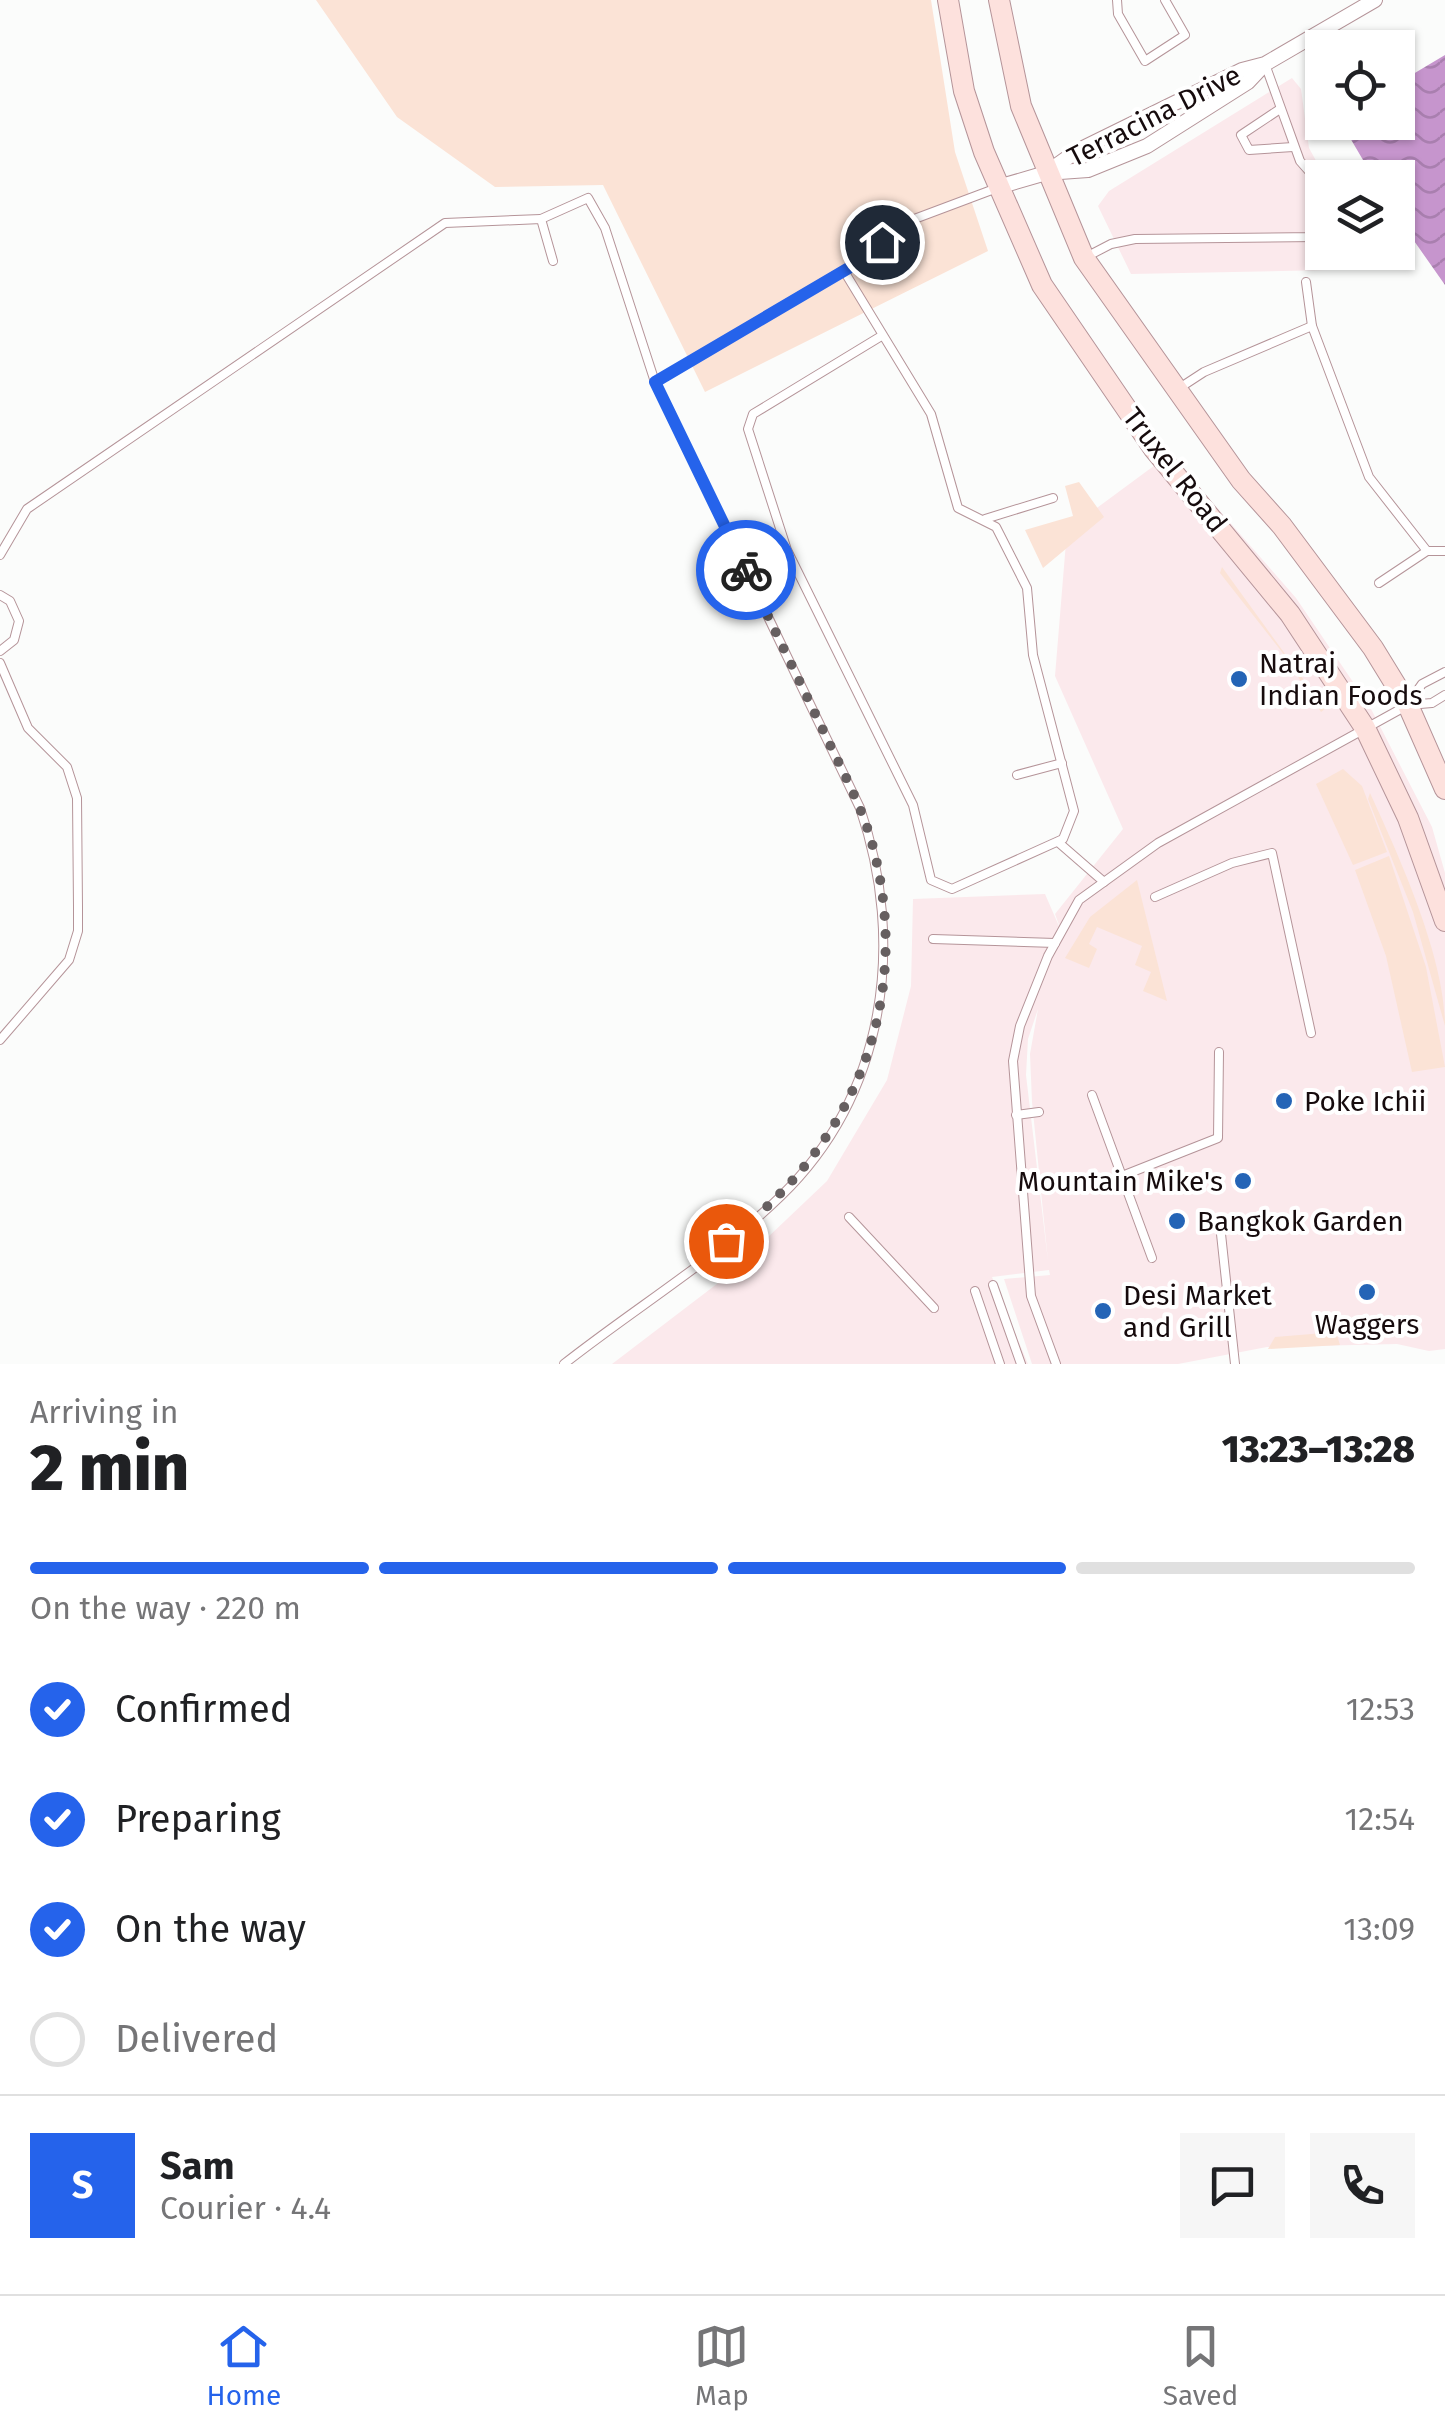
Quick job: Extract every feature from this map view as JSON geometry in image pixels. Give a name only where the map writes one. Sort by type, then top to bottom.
[{"type":"main road","name":"Truxel Road","points":[[948,0],[964,91],[998,188],[1042,285],[1154,449],[1290,614],[1366,728],[1408,818],[1445,921]]},
{"type":"main road","name":"Truxel Road","points":[[999,0],[1012,77],[1046,173],[1084,258],[1112,292],[1146,350],[1373,648],[1408,705],[1445,789]]},
{"type":"street","name":"Terracina Drive","points":[[998,188],[1046,173],[1088,170],[1147,146],[1248,82],[1265,64],[1351,6],[1373,1]]},
{"type":"street","name":"Terracina Drive","points":[[1046,173],[1077,151],[1242,70],[1265,64]]},
{"type":"lane","points":[[1117,0],[1118,14],[1145,60],[1185,36],[1165,0]]},
{"type":"lane","points":[[1265,64],[1293,147],[1305,164]]},
{"type":"lane","points":[[1280,109],[1241,135],[1249,150],[1293,147]]},
{"type":"lane","points":[[655,382],[844,271],[901,224],[998,188]]},
{"type":"lane","points":[[0,555],[27,508],[445,223],[541,220],[588,198],[604,228],[655,382],[860,808],[880,881],[885,968],[878,1018],[859,1078],[808,1165],[756,1219],[564,1364]]},
{"type":"lane","points":[[541,220],[553,261]]},
{"type":"lane","points":[[1084,258],[1111,244],[1135,240],[1305,236]]},
{"type":"lane","points":[[844,271],[883,335],[931,414],[958,508],[966,516],[986,520],[996,527],[1027,588],[1033,655],[1074,812],[1058,842],[968,885],[942,888],[930,880],[913,805],[787,550],[748,429],[753,414],[883,335]]},
{"type":"lane","points":[[1306,282],[1312,326],[1370,476],[1427,551]]},
{"type":"lane","points":[[1176,390],[1204,372],[1312,326]]},
{"type":"lane","points":[[986,520],[1054,498]]},
{"type":"lane","points":[[1379,584],[1427,551],[1445,551]]},
{"type":"lane","points":[[0,595],[10,601],[20,621],[14,640],[0,651]]},
{"type":"lane","points":[[0,663],[28,728],[68,767],[73,784],[78,931],[62,970],[0,1040]]},
{"type":"lane","points":[[1408,705],[1422,684],[1445,672]]},
{"type":"lane","points":[[1056,1364],[1031,1296],[1013,1061],[1020,1026],[1055,943],[1080,900],[1158,843],[1408,705],[1432,703],[1445,695]]},
{"type":"lane","points":[[1017,776],[1062,763]]},
{"type":"lane","points":[[1058,842],[1104,882]]},
{"type":"lane","points":[[1155,897],[1232,862],[1272,854],[1311,1033]]},
{"type":"lane","points":[[933,939],[1055,943]]},
{"type":"lane","points":[[1122,1176],[1218,1138],[1219,1052]]},
{"type":"lane","points":[[1092,1094],[1152,1258]]},
{"type":"lane","points":[[1016,1115],[1040,1112]]},
{"type":"lane","points":[[849,1217],[934,1308]]},
{"type":"lane","points":[[1221,1234],[1234,1364]]},
{"type":"lane","points":[[993,1285],[1021,1364]]},
{"type":"lane","points":[[974,1292],[1000,1364]]},
{"type":"shaded area","points":[[316,0],[931,0],[955,152],[988,251],[705,392],[603,185],[495,187],[397,117]]},
{"type":"shaded area","points":[[1292,78],[1301,89],[1305,140],[1316,160],[1305,160],[1305,270],[1328,270],[1131,274],[1098,206],[1109,191]]},
{"type":"shaded area","points":[[1170,454],[1296,598],[1370,707],[1432,827],[1445,873],[1445,1349],[1429,1351],[1397,1344],[1267,1347],[1178,1364],[1032,1364],[1004,1279],[1050,1275],[1049,1270],[992,1277],[1028,1364],[612,1364],[726,1277],[827,1181],[887,1080],[911,986],[913,899],[1045,894],[1062,933],[1055,914],[1123,829],[1055,676],[1067,530]],"holes":[[[1038,1009],[1030,1054],[1032,1102],[1048,1261],[1026,1075],[1028,1039]]]},
{"type":"shaded area","points":[[1079,482],[1104,517],[1043,568],[1025,530],[1073,516],[1065,486]]},
{"type":"shaded area","points":[[1222,567],[1325,709],[1321,712],[1282,652],[1220,573]]},
{"type":"shaded area","points":[[1343,769],[1362,786],[1387,852],[1353,865],[1316,784]]},
{"type":"shaded area","points":[[1370,793],[1429,939],[1445,1026],[1413,912],[1368,799]]},
{"type":"shaded area","points":[[1389,856],[1426,967],[1445,1067],[1412,1072],[1386,956],[1355,870]]},
{"type":"shaded area","points":[[1137,880],[1167,1001],[1143,991],[1151,972],[1135,965],[1142,946],[1097,927],[1089,944],[1097,949],[1089,968],[1065,958],[1090,917]]},
{"type":"shaded area","points":[[1336,1332],[1340,1345],[1268,1349],[1275,1337]]},
{"type":"water","points":[[1445,55],[1445,285],[1415,242],[1415,160],[1363,160],[1351,140],[1415,140],[1415,73]]},
{"type":"way so far","points":[[726,1241],[784,1193],[819,1151],[843,1112],[868,1055],[878,1018],[886,943],[880,881],[860,808],[746,570]]},
{"type":"place","name":"Natraj Indian Foods","points":[[1239,679]]},
{"type":"place","name":"Poke Ichii","points":[[1284,1101]]},
{"type":"place","name":"Mountain Mike's","points":[[1243,1181]]},
{"type":"place","name":"Bangkok Garden","points":[[1177,1221]]},
{"type":"place","name":"Waggers","points":[[1367,1292]]},
{"type":"place","name":"Desi Market and Grill","points":[[1103,1311]]},
{"type":"route","points":[[746,570],[655,382],[864,259],[882,242]]}]
